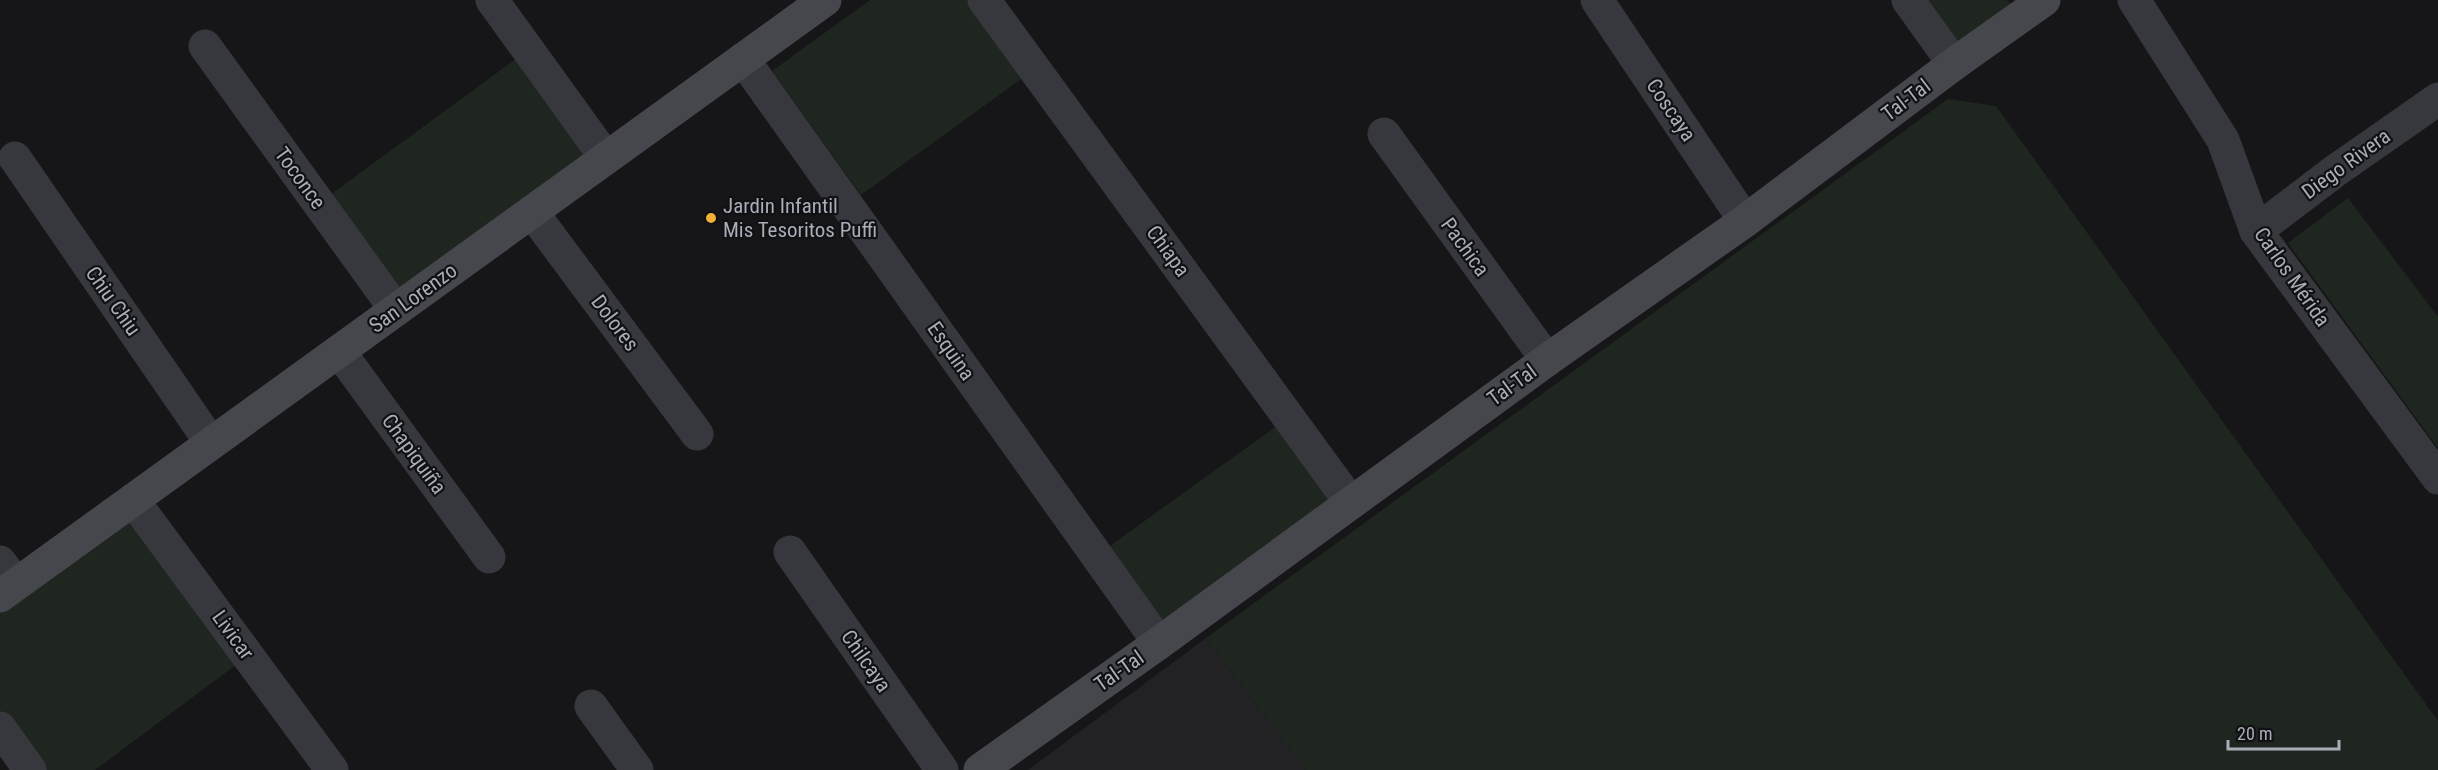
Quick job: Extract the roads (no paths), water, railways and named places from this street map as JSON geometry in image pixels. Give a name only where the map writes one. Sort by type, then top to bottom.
[{"type":"street","points":[[492,0],[606,158]]},
{"type":"street","name":"Chiapa","points":[[984,0],[1351,503]]},
{"type":"street","name":"Coscaya","points":[[1597,0],[1745,221]]},
{"type":"street","points":[[1908,0],[1954,64]]},
{"type":"street","name":"Tal-Tal","points":[[980,770],[1159,643],[1547,360],[1745,221],[1954,64],[2044,0]]},
{"type":"street","name":"Carlos Mérida","points":[[2134,0],[2223,140],[2256,231],[2433,461]]},
{"type":"street","name":"San Lorenzo","points":[[5,581],[133,500],[819,2]]},
{"type":"street","name":"Toconce","points":[[205,46],[396,310]]},
{"type":"street","name":"Esquina","points":[[743,59],[1159,643]]},
{"type":"street","name":"Diego Rivera","points":[[2256,231],[2335,171],[2438,99]]},
{"type":"street","name":"Pachica","points":[[1384,134],[1547,360]]},
{"type":"street","name":"Chiu Chiu","points":[[15,158],[211,444]]},
{"type":"street","name":"Dolores","points":[[532,212],[697,434]]},
{"type":"street","name":"Chapiquiña","points":[[339,351],[489,557]]},
{"type":"street","name":"Livicar","points":[[133,500],[332,770]]},
{"type":"street","name":"Chilcaya","points":[[790,552],[942,770]]},
{"type":"street","points":[[591,706],[637,770]]},
{"type":"street","points":[[0,728],[30,770]]},
{"type":"place","name":"Jardin Infantil Mis Tesoritos Puffi","points":[[711,218]]}]
